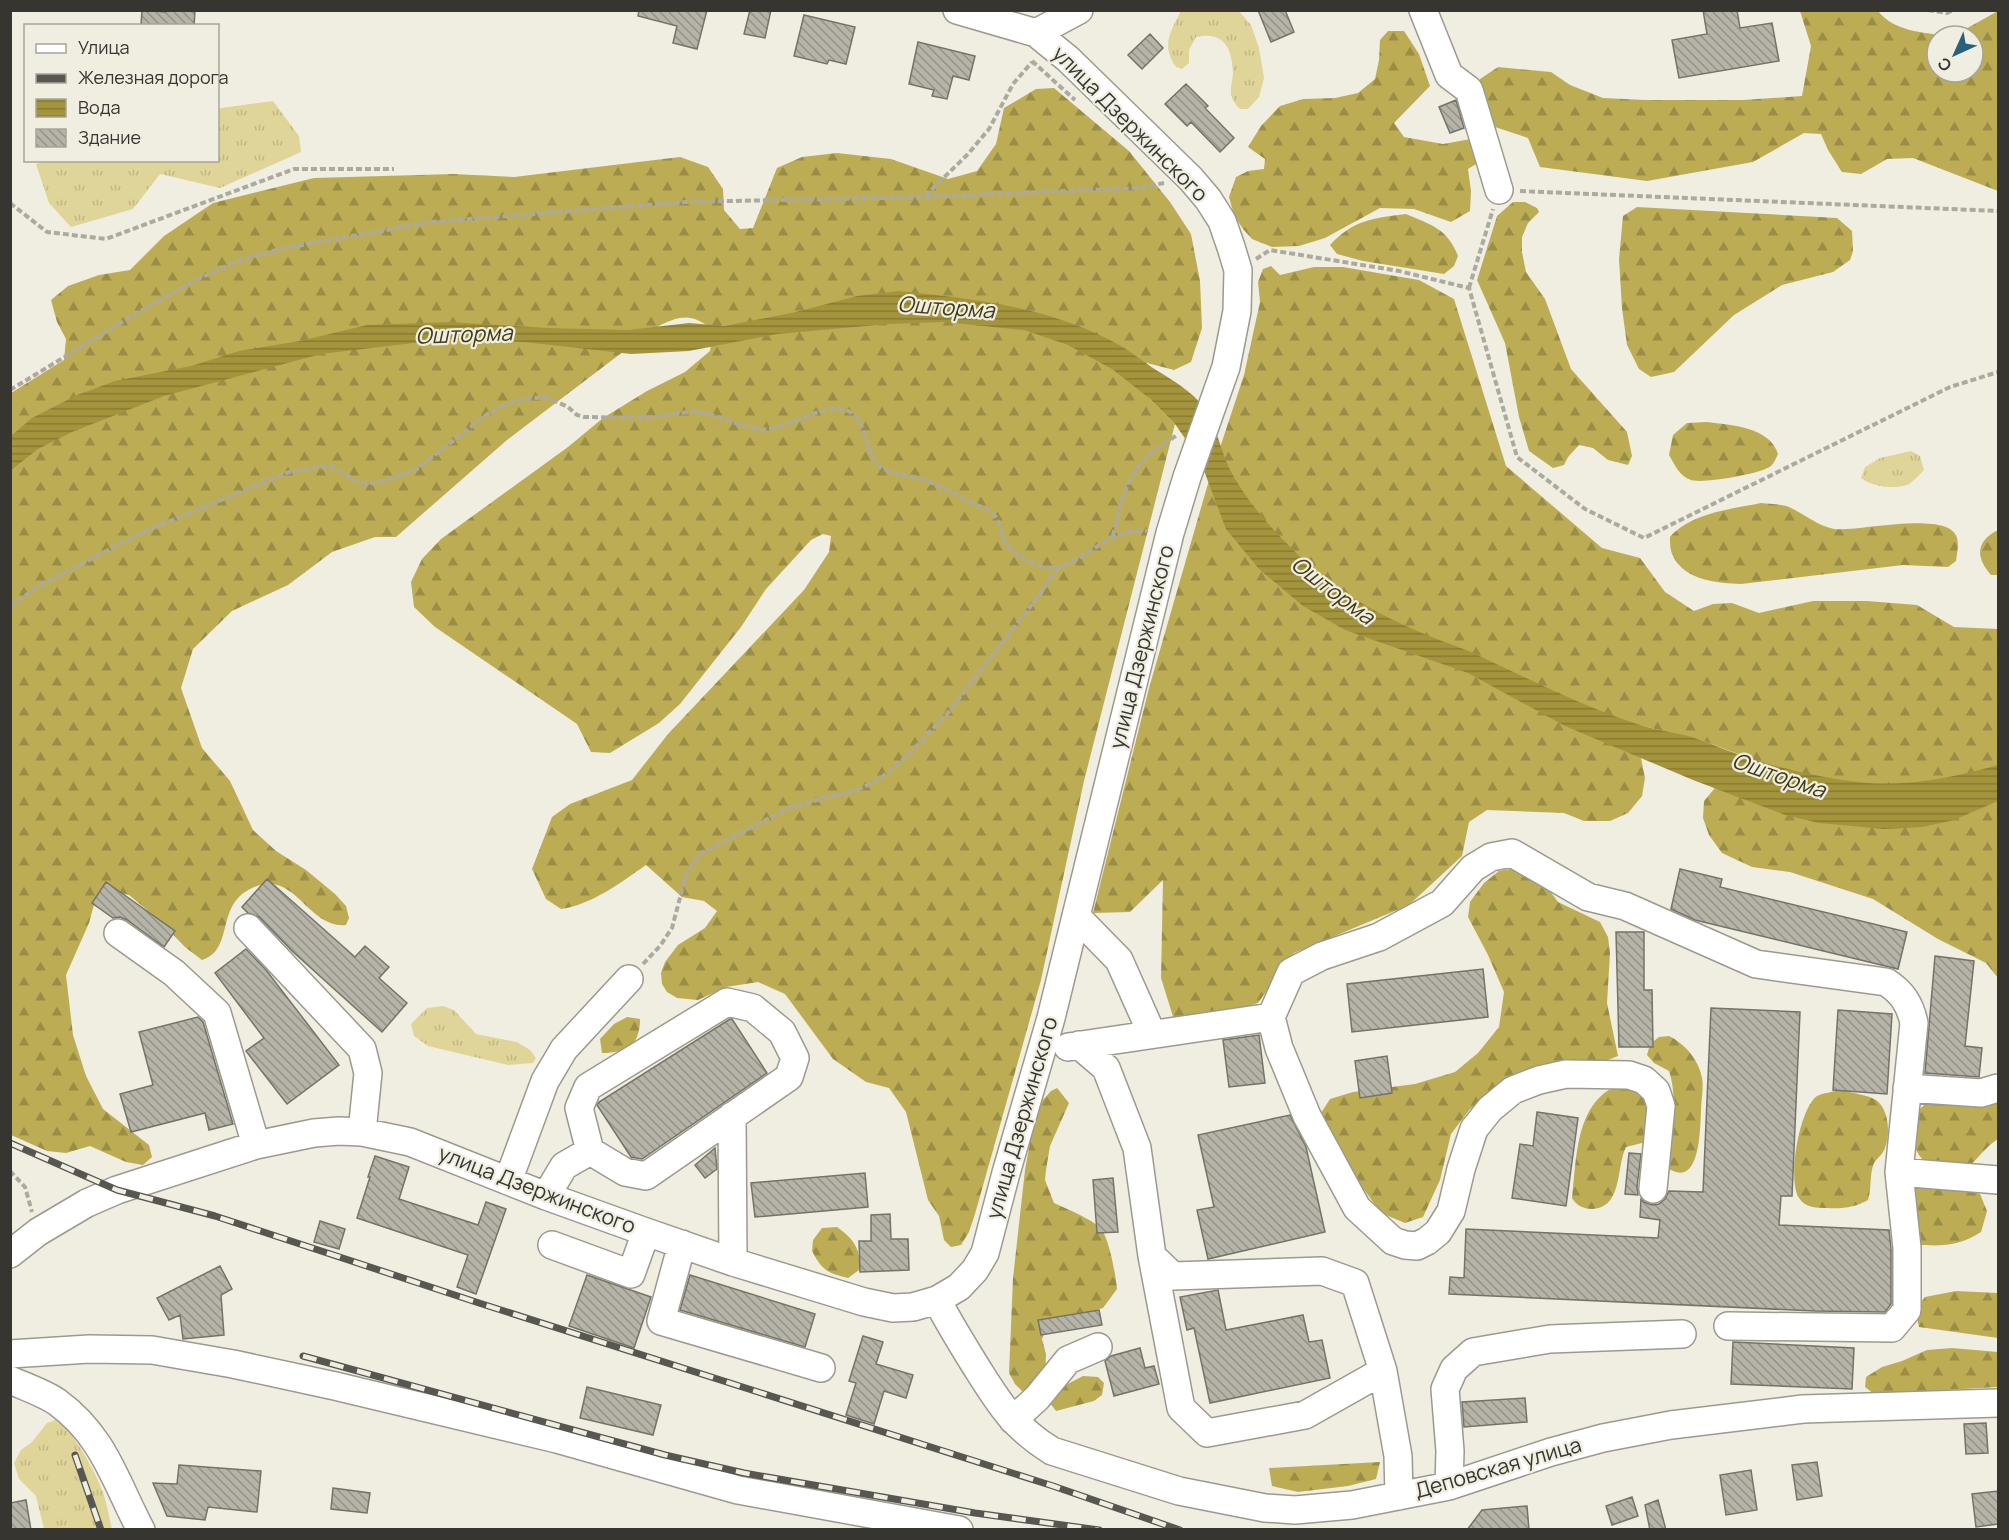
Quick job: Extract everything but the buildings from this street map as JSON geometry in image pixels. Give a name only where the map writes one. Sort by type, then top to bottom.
[{"type":"street","points":[[957,10],[1036,33],[1079,10]]},
{"type":"street","points":[[1423,10],[1449,75],[1469,90],[1499,190]]},
{"type":"street","name":"улица Дзержинского","points":[[10,1254],[38,1232],[87,1203],[117,1190],[256,1145],[314,1133],[362,1132],[410,1142],[546,1196],[646,1232],[733,1262],[864,1302],[892,1308],[914,1307],[937,1300],[959,1287],[975,1270],[985,1253],[1051,1018],[1167,545],[1186,477],[1226,367],[1237,311],[1238,270],[1222,221],[1208,199],[1191,179],[1068,59],[1036,33]]},
{"type":"street","points":[[1653,1189],[1661,1106],[1656,1091],[1644,1080],[1629,1075],[1566,1074],[1539,1080],[1513,1090],[1490,1109],[1474,1129],[1451,1211],[1438,1232],[1417,1246],[1392,1241],[1357,1208],[1307,1116],[1279,1048],[1271,1017],[1291,972],[1322,956],[1379,937],[1442,903],[1473,868],[1491,857],[1512,853],[1588,897],[1625,906],[1755,964],[1886,982],[1896,989],[1907,1002],[1914,1023],[1899,1172],[1907,1248],[1907,1310],[1892,1328],[1728,1326]]},
{"type":"street","points":[[1076,916],[1119,960],[1152,1034]]},
{"type":"street","points":[[248,928],[362,1048],[368,1073],[362,1132]]},
{"type":"street","points":[[118,933],[174,973],[217,1013],[256,1145]]},
{"type":"street","points":[[508,1181],[545,1082],[564,1049],[629,979]]},
{"type":"street","points":[[727,1002],[753,1008],[782,1032],[795,1058],[789,1077],[646,1176],[625,1172],[590,1151],[579,1108],[588,1087],[727,1002]]},
{"type":"street","points":[[1040,1051],[1271,1017]]},
{"type":"street","points":[[1079,1045],[1106,1068],[1137,1148],[1152,1256],[1181,1408],[1207,1433],[1305,1415],[1383,1371]]},
{"type":"street","points":[[1908,1088],[1981,1093],[1998,1088]]},
{"type":"street","points":[[732,1116],[733,1262]]},
{"type":"street","points":[[546,1196],[564,1166],[590,1151]]},
{"type":"street","points":[[1899,1172],[1998,1180]]},
{"type":"street","points":[[552,1245],[631,1274],[646,1232]]},
{"type":"street","points":[[682,1244],[661,1321],[821,1368]]},
{"type":"street","points":[[1152,1256],[1173,1276],[1322,1271],[1355,1283],[1383,1371],[1398,1456],[1399,1496]]},
{"type":"street","name":"Деповская улица","points":[[937,1300],[949,1324],[997,1401],[1029,1436],[1052,1451],[1179,1491],[1265,1508],[1295,1510],[1352,1505],[1449,1486],[1603,1437],[1671,1425],[1803,1409],[1998,1403]]},
{"type":"street","points":[[1449,1486],[1450,1451],[1445,1389],[1454,1369],[1473,1352],[1550,1339],[1682,1334]]},
{"type":"street","points":[[1012,1420],[1037,1398],[1068,1360],[1098,1347]]},
{"type":"street","points":[[10,1354],[89,1349],[152,1350],[233,1364],[556,1439],[738,1490],[959,1530]]},
{"type":"street","points":[[10,1380],[55,1401],[82,1423],[105,1453],[141,1530]]},
{"type":"path","points":[[1928,10],[1947,14],[1953,10]]},
{"type":"path","points":[[924,197],[968,154],[989,129],[1012,84],[1032,62]]},
{"type":"path","points":[[10,203],[47,232],[106,239],[294,169],[394,169]]},
{"type":"path","points":[[10,390],[137,313],[198,279],[238,261],[280,249],[431,222],[685,202],[924,197],[1138,188],[1191,179]]},
{"type":"path","points":[[1998,211],[1499,190],[1469,288],[1517,457],[1585,509],[1644,538],[1950,387],[1998,372]]},
{"type":"path","points":[[1238,270],[1270,250],[1399,272],[1469,288]]},
{"type":"path","points":[[10,606],[41,585],[141,533],[267,480],[289,472],[330,466],[364,483],[376,483],[397,477],[417,469],[486,415],[507,404],[546,397],[584,417],[650,417],[694,412],[752,428],[766,429],[789,424],[826,409],[848,410],[859,422],[870,451],[879,465],[901,475],[922,479],[950,490],[982,507],[995,515],[1006,543],[1015,552],[1034,564],[1048,568],[1076,559],[1113,536],[1141,530]]},
{"type":"path","points":[[1113,536],[1121,500],[1137,468],[1151,453],[1178,435]]},
{"type":"path","points":[[629,979],[660,946],[672,928],[686,875],[700,854],[787,809],[855,791],[880,779],[907,756],[947,714],[1059,566]]},
{"type":"path","points":[[10,1171],[25,1187],[38,1232]]},
{"type":"green space","points":[[1181,11],[1239,11],[1251,25],[1259,48],[1264,78],[1259,97],[1248,109],[1240,109],[1233,99],[1231,56],[1225,43],[1220,39],[1206,36],[1196,37],[1189,50],[1189,63],[1182,69],[1176,67],[1171,59],[1168,46],[1171,32]]},
{"type":"green space","points":[[1800,11],[1878,11],[1892,23],[1925,33],[1925,84],[1985,84],[1985,24],[1975,24],[1998,11],[1998,191],[1913,158],[1887,159],[1861,174],[1842,172],[1821,134],[1804,133],[1753,162],[1647,181],[1540,167],[1528,138],[1486,124],[1481,106],[1480,79],[1498,67],[1551,72],[1570,85],[1603,98],[1743,100],[1802,96],[1811,46]]},
{"type":"green space","points":[[1388,31],[1404,31],[1419,54],[1430,86],[1394,123],[1404,137],[1443,144],[1482,137],[1489,156],[1468,169],[1471,191],[1470,211],[1451,222],[1414,209],[1380,208],[1325,238],[1299,246],[1272,247],[1252,239],[1234,215],[1229,197],[1236,177],[1248,171],[1264,169],[1265,159],[1248,147],[1261,126],[1280,106],[1303,99],[1335,98],[1358,93],[1375,79],[1380,40]]},
{"type":"green space","points":[[1054,88],[1129,151],[1170,202],[1191,234],[1200,281],[1202,328],[1191,362],[1174,370],[1147,363],[1136,367],[1149,398],[1175,424],[1084,781],[1041,980],[975,1214],[969,1232],[961,1245],[951,1247],[944,1240],[939,1216],[928,1200],[906,1112],[889,1088],[866,1082],[833,1059],[785,994],[758,982],[726,987],[698,1000],[677,998],[667,992],[662,984],[661,973],[665,962],[678,945],[705,928],[717,911],[704,901],[682,897],[646,865],[595,898],[561,909],[546,899],[532,869],[552,817],[570,804],[632,780],[668,734],[804,590],[829,552],[831,536],[823,534],[811,540],[766,589],[741,627],[680,704],[659,723],[610,753],[591,752],[577,724],[435,627],[414,607],[411,582],[422,559],[441,539],[568,447],[603,418],[647,391],[685,372],[710,351],[713,330],[690,318],[670,321],[653,329],[507,440],[396,537],[375,537],[332,552],[288,585],[232,611],[193,649],[181,688],[202,748],[230,781],[253,830],[276,851],[306,870],[335,894],[346,906],[349,918],[346,925],[334,924],[314,913],[287,890],[277,885],[260,885],[245,892],[236,900],[218,948],[212,955],[202,960],[129,895],[107,890],[95,901],[89,923],[66,975],[73,1035],[86,1076],[103,1109],[149,1145],[152,1157],[143,1165],[126,1162],[90,1146],[66,1153],[47,1151],[11,1135],[11,393],[64,360],[66,339],[57,322],[51,300],[68,286],[99,275],[130,270],[164,236],[213,203],[314,178],[453,174],[514,177],[680,157],[708,167],[723,189],[724,210],[740,229],[753,228],[777,168],[802,157],[837,153],[891,159],[948,179],[977,171],[996,144],[1004,108],[1036,89]]},
{"type":"green space","points":[[273,101],[299,136],[301,152],[220,188],[160,174],[133,209],[71,227],[49,203],[36,164],[41,162],[219,162],[219,109]]},
{"type":"green space","points":[[1513,202],[1525,202],[1537,208],[1539,212],[1528,223],[1522,237],[1526,272],[1545,299],[1571,369],[1627,432],[1632,456],[1628,465],[1608,460],[1593,448],[1579,445],[1564,465],[1553,468],[1529,451],[1519,417],[1505,343],[1477,280],[1497,216]]},
{"type":"green space","points":[[1637,207],[1837,218],[1852,231],[1853,251],[1850,260],[1833,272],[1782,285],[1734,315],[1674,372],[1651,377],[1639,369],[1627,345],[1622,308],[1619,259],[1623,216]]},
{"type":"green space","points":[[1406,214],[1437,229],[1449,239],[1458,256],[1454,266],[1444,274],[1363,261],[1337,254],[1330,245],[1355,225],[1383,217]]},
{"type":"green space","points":[[1271,266],[1280,275],[1314,267],[1343,267],[1419,280],[1454,299],[1506,466],[1602,548],[1640,558],[1665,592],[1694,611],[1713,604],[1732,603],[1759,613],[1813,601],[1867,601],[1917,605],[1954,627],[1998,629],[1998,978],[1986,963],[1938,939],[1873,899],[1790,872],[1752,867],[1722,853],[1709,835],[1703,818],[1704,801],[1715,788],[1742,784],[1746,757],[1698,739],[1638,725],[1628,745],[1641,758],[1645,778],[1642,796],[1628,813],[1610,821],[1584,821],[1564,813],[1487,810],[1469,822],[1462,856],[1409,905],[1294,953],[1258,1003],[1218,1015],[1175,1023],[1161,978],[1163,880],[1130,912],[1093,913],[1149,688],[1207,487],[1244,375],[1260,302],[1258,282],[1263,269]]},
{"type":"green space","points":[[1707,422],[1738,426],[1767,438],[1774,445],[1778,454],[1774,462],[1765,469],[1731,478],[1697,481],[1683,476],[1669,455],[1673,435],[1687,423]]},
{"type":"green space","points":[[1911,451],[1920,456],[1924,470],[1909,484],[1885,487],[1861,478],[1865,467],[1880,458]]},
{"type":"green space","points":[[1761,503],[1789,507],[1817,523],[1834,529],[1921,523],[1938,525],[1951,529],[1957,538],[1956,561],[1948,567],[1903,565],[1741,584],[1703,579],[1685,571],[1678,564],[1671,551],[1670,537],[1679,529],[1689,522],[1712,513]]},
{"type":"green space","points":[[1998,530],[1998,575],[1991,575],[1982,562],[1980,550],[1985,539]]},
{"type":"green space","points":[[1521,867],[1544,883],[1558,902],[1600,922],[1608,937],[1610,953],[1607,1003],[1618,1056],[1590,1067],[1510,1084],[1470,1109],[1451,1134],[1440,1180],[1423,1217],[1405,1223],[1381,1213],[1331,1144],[1321,1113],[1330,1099],[1353,1092],[1415,1084],[1455,1072],[1478,1053],[1499,1027],[1504,992],[1468,917],[1470,902],[1484,883],[1499,871]]},
{"type":"green space","points":[[443,1006],[454,1010],[476,1034],[517,1042],[530,1050],[536,1058],[533,1063],[508,1065],[428,1046],[414,1036],[411,1024],[427,1008]]},
{"type":"green space","points":[[627,1017],[640,1019],[635,1041],[625,1049],[602,1053],[600,1039],[614,1024]]},
{"type":"green space","points":[[1669,1036],[1690,1053],[1698,1065],[1703,1082],[1696,1156],[1692,1166],[1685,1172],[1677,1172],[1665,1166],[1673,1118],[1672,1082],[1669,1071],[1654,1063],[1647,1055],[1650,1044],[1659,1037]]},
{"type":"green space","points":[[1623,1083],[1636,1084],[1654,1114],[1650,1141],[1626,1147],[1617,1185],[1609,1202],[1602,1207],[1586,1208],[1578,1205],[1572,1198],[1578,1143],[1582,1129],[1593,1105],[1604,1093]]},
{"type":"green space","points":[[1057,1088],[1069,1103],[1050,1146],[1045,1180],[1054,1203],[1086,1218],[1101,1229],[1114,1267],[1117,1289],[1103,1308],[1049,1324],[1042,1339],[1046,1354],[1045,1378],[1024,1393],[1009,1373],[1013,1278],[1025,1170],[1035,1115],[1041,1102]]},
{"type":"green space","points":[[1839,1090],[1868,1097],[1881,1105],[1888,1124],[1886,1146],[1872,1168],[1868,1200],[1844,1208],[1812,1207],[1799,1198],[1794,1176],[1800,1129],[1811,1103],[1817,1096]]},
{"type":"green space","points":[[1998,1095],[1998,1139],[1967,1168],[1934,1166],[1920,1156],[1915,1148],[1913,1130],[1914,1121],[1924,1105],[1931,1101]]},
{"type":"green space","points":[[1931,1179],[1980,1194],[1987,1211],[1981,1232],[1952,1244],[1919,1245],[1912,1233],[1914,1180]]},
{"type":"green space","points":[[837,1227],[852,1240],[858,1251],[859,1270],[848,1278],[826,1270],[812,1251],[813,1240],[822,1228]]},
{"type":"green space","points":[[1956,1291],[1998,1293],[1998,1338],[1919,1327],[1915,1310],[1925,1297]]},
{"type":"green space","points":[[1952,1348],[1998,1352],[1998,1387],[1874,1394],[1865,1387],[1866,1377],[1882,1367],[1927,1350]]},
{"type":"green space","points":[[1083,1376],[1098,1377],[1104,1383],[1102,1395],[1094,1401],[1056,1411],[1050,1403],[1056,1390]]},
{"type":"green space","points":[[58,1419],[78,1444],[94,1473],[103,1492],[112,1529],[44,1529],[36,1496],[19,1479],[14,1463],[21,1450],[32,1442],[47,1423]]},
{"type":"green space","points":[[1380,1462],[1376,1479],[1348,1486],[1298,1492],[1272,1486],[1269,1468]]},
{"type":"water","name":"Ошторма","points":[[899,291],[956,297],[1040,313],[1093,332],[1129,351],[1182,387],[1205,409],[1237,482],[1255,508],[1287,543],[1331,583],[1393,620],[1471,652],[1613,716],[1642,726],[1693,737],[1743,756],[1792,770],[1837,779],[1884,784],[1933,780],[1998,765],[1998,801],[1954,820],[1923,827],[1884,829],[1819,823],[1785,815],[1693,780],[1565,726],[1468,673],[1345,630],[1303,606],[1259,569],[1226,529],[1200,460],[1175,424],[1149,398],[1112,369],[1068,345],[1024,330],[944,322],[888,324],[777,334],[689,351],[631,354],[524,342],[447,339],[321,354],[164,396],[72,432],[38,449],[11,470],[11,436],[32,418],[77,395],[115,381],[191,366],[239,351],[300,341],[367,325],[450,322],[628,330],[689,323],[725,326],[796,312],[857,296]]},
{"type":"railway","points":[[10,1143],[117,1190],[215,1216],[479,1303],[1053,1486],[1180,1530]]},
{"type":"railway","points":[[303,1356],[665,1455],[744,1473],[975,1513],[1099,1530]]},
{"type":"railway","points":[[75,1455],[101,1530]]}]
